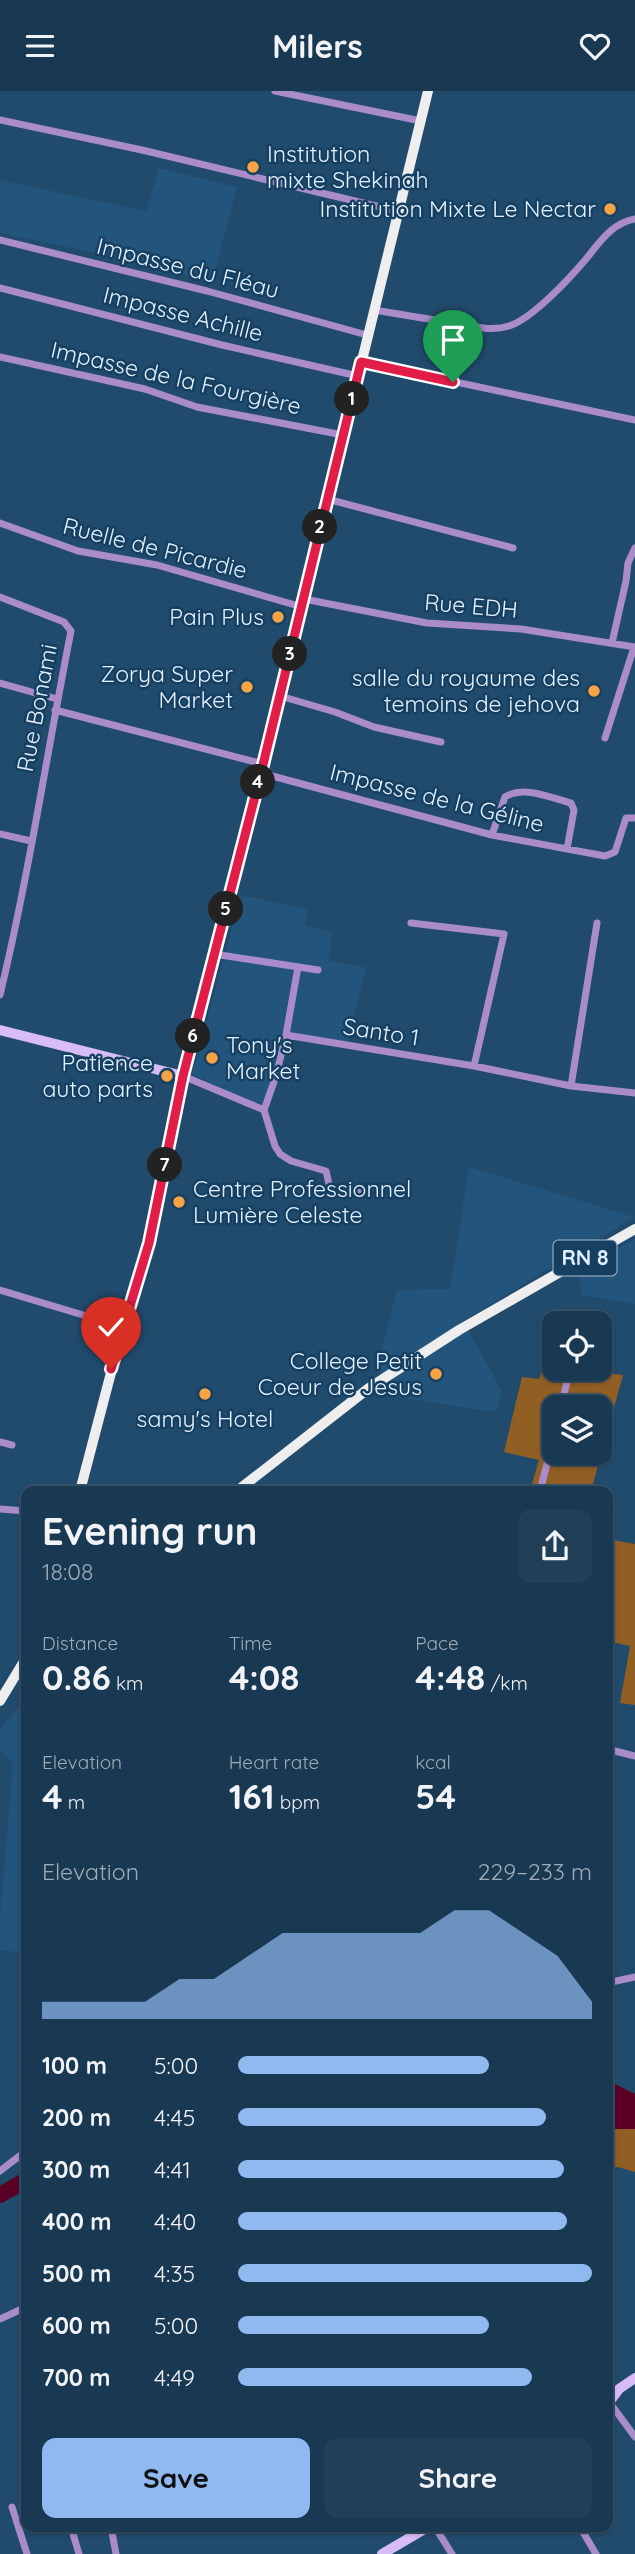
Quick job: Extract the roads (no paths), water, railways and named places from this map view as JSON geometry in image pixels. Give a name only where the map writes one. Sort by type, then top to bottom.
[{"type":"main road","points":[[81,1486],[123,1327],[149,1243],[183,1076],[262,769],[428,91]]},
{"type":"main road","points":[[0,1030],[183,1076]]},
{"type":"main road","name":"RN 8","points":[[243,1486],[369,1388],[458,1330],[635,1229]]},
{"type":"main road","points":[[0,1701],[21,1667]]},
{"type":"main road","points":[[613,2398],[635,2378]]},
{"type":"main road","points":[[382,2554],[419,2532]]},
{"type":"street","points":[[275,91],[421,121]]},
{"type":"street","points":[[0,120],[142,150],[397,211]]},
{"type":"street","points":[[374,310],[482,328],[511,326],[526,318],[574,273],[613,229],[624,221],[635,219]]},
{"type":"street","name":"Impasse du Fléau","points":[[0,240],[207,291],[367,335]]},
{"type":"street","name":"Impasse Achille","points":[[0,288],[222,345],[358,376]]},
{"type":"street","name":"Impasse de la Fourgière","points":[[0,357],[145,389],[197,407],[343,435]]},
{"type":"street","points":[[361,362],[635,420]]},
{"type":"street","points":[[327,499],[513,548]]},
{"type":"street","name":"Ruelle de Picardie","points":[[0,523],[78,551],[157,565],[303,603]]},
{"type":"street","points":[[612,643],[628,563],[635,548]]},
{"type":"street","name":"Rue Bonami","points":[[0,597],[64,622],[71,631],[21,908],[0,995]]},
{"type":"street","name":"Rue EDH","points":[[303,603],[427,623],[521,629],[635,647]]},
{"type":"street","points":[[605,738],[635,647]]},
{"type":"street","points":[[0,684],[57,699]]},
{"type":"street","points":[[280,696],[374,727],[441,742]]},
{"type":"street","name":"Impasse de la Géline","points":[[55,710],[492,835],[567,849],[605,856],[615,852],[625,818],[635,818]]},
{"type":"street","points":[[492,835],[505,797],[530,792],[571,803],[574,810],[567,849]]},
{"type":"street","points":[[0,834],[32,841]]},
{"type":"street","points":[[411,923],[504,934],[474,1066]]},
{"type":"street","points":[[571,1086],[597,923]]},
{"type":"street","points":[[214,954],[318,970]]},
{"type":"street","points":[[298,967],[286,1035],[264,1110],[275,1146],[286,1160],[326,1171],[329,1184],[334,1190],[363,1193]]},
{"type":"street","name":"Santo 1","points":[[286,1035],[474,1066],[571,1086],[635,1093]]},
{"type":"street","points":[[183,1076],[264,1110]]},
{"type":"street","points":[[0,1290],[123,1327]]},
{"type":"street","points":[[0,1443],[12,1445]]},
{"type":"street","points":[[541,1486],[547,1465]]},
{"type":"street","points":[[0,1509],[21,1511]]},
{"type":"street","points":[[613,1750],[635,1756]]},
{"type":"street","points":[[613,1982],[635,1977]]},
{"type":"street","points":[[0,2171],[21,2155]]},
{"type":"street","points":[[0,2319],[21,2309]]},
{"type":"street","points":[[613,2410],[635,2437]]},
{"type":"street","points":[[12,2507],[27,2554]]},
{"type":"street","points":[[72,2532],[79,2554]]},
{"type":"street","points":[[112,2532],[116,2554]]},
{"type":"street","points":[[438,2532],[452,2554]]},
{"type":"street","points":[[583,2532],[596,2554]]},
{"type":"waterway","points":[[0,2195],[21,2183]]},
{"type":"place","name":"Institution mixte Shekinah","points":[[253,167]]},
{"type":"place","name":"Institution Mixte Le Nectar","points":[[610,209]]},
{"type":"place","name":"Pain Plus","points":[[278,617]]},
{"type":"place","name":"Zorya Super Market","points":[[247,687]]},
{"type":"place","name":"salle du royaume des temoins de jehova","points":[[594,691]]},
{"type":"place","name":"Tony's Market","points":[[212,1058]]},
{"type":"place","name":"Patience auto parts","points":[[167,1076]]},
{"type":"place","name":"Centre Professionnel Lumière Celeste","points":[[179,1202]]},
{"type":"place","name":"College Petit Coeur de Jesus","points":[[436,1374]]},
{"type":"place","name":"samy's Hotel","points":[[205,1394]]}]
